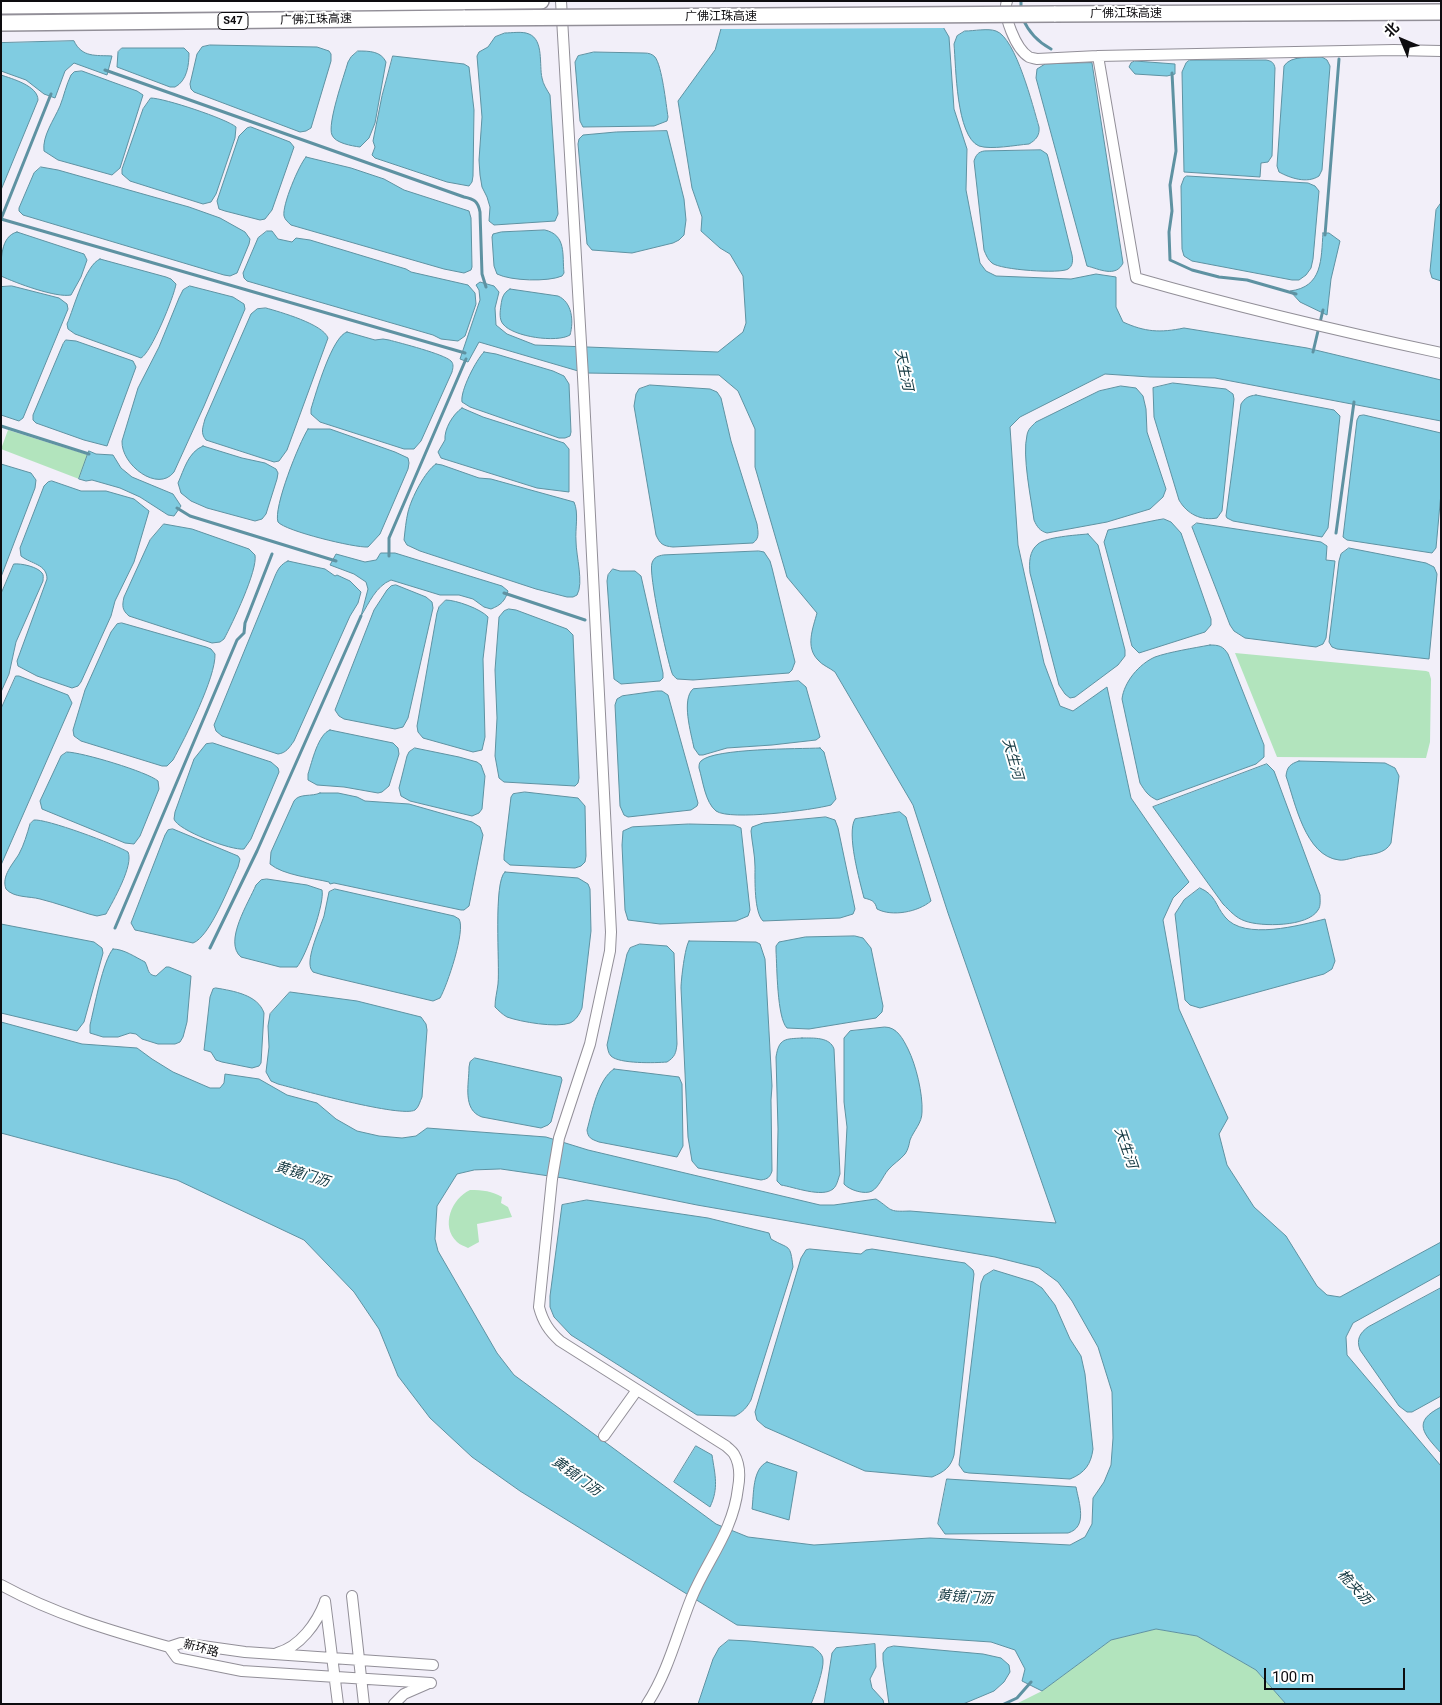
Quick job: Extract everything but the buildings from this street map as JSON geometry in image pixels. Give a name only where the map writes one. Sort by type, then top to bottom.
[{"type":"highway","name":"广佛江珠高速","points":[[1,6],[541,1]]},
{"type":"highway","name":"广佛江珠高速","points":[[1,22],[1441,12]]},
{"type":"street","points":[[561,1],[581,331],[612,932],[610,951],[590,1044],[559,1138],[552,1179],[539,1307],[542,1321],[560,1341],[716,1439],[734,1455],[739,1466],[740,1477],[736,1504],[728,1527],[692,1597],[651,1702]]},
{"type":"street","points":[[1008,1],[1006,6],[1010,27],[1023,52],[1029,57],[1036,59],[1394,50],[1441,51]]},
{"type":"street","points":[[1098,56],[1136,278],[1204,298],[1441,353]]},
{"type":"street","points":[[604,1436],[638,1390]]},
{"type":"street","points":[[1,1585],[104,1630],[168,1647]]},
{"type":"street","points":[[352,1596],[364,1704]]},
{"type":"street","points":[[271,1654],[289,1648],[304,1636],[317,1619],[325,1601],[338,1704]]},
{"type":"street","name":"新环路","points":[[394,1704],[404,1694],[431,1683],[242,1671],[209,1666],[177,1658],[168,1647],[181,1643],[220,1650],[433,1665]]},
{"type":"green space","points":[[8,430],[88,455],[79,479],[1,449]]},
{"type":"green space","points":[[1235,653],[1429,672],[1431,679],[1430,742],[1426,758],[1277,757]]},
{"type":"green space","points":[[470,1190],[487,1191],[502,1197],[501,1203],[508,1207],[512,1217],[477,1224],[479,1242],[468,1248],[458,1243],[452,1236],[449,1221],[453,1206],[458,1199]]},
{"type":"green space","points":[[1156,1629],[1197,1636],[1256,1670],[1286,1704],[1016,1704],[1042,1691],[1111,1640]]},
{"type":"water","points":[[729,1],[928,1],[949,37],[954,109],[967,149],[966,190],[980,263],[986,271],[996,276],[1071,279],[1096,274],[1116,277],[1116,307],[1123,322],[1138,328],[1167,331],[1184,328],[1307,348],[1441,380],[1441,421],[1215,378],[1105,374],[1020,417],[1010,427],[1018,545],[1044,663],[1060,706],[1073,711],[1107,687],[1131,798],[1189,882],[1173,898],[1163,920],[1179,1009],[1228,1118],[1219,1134],[1227,1165],[1254,1207],[1286,1236],[1317,1286],[1327,1295],[1340,1297],[1441,1242],[1441,1274],[1353,1323],[1346,1337],[1347,1355],[1441,1466],[1441,1704],[1286,1704],[1256,1670],[1197,1636],[1156,1629],[1111,1640],[1042,1691],[1022,1681],[1025,1669],[1015,1650],[991,1642],[737,1625],[520,1491],[472,1457],[430,1418],[398,1376],[379,1329],[354,1292],[304,1240],[177,1180],[1,1133],[1,1022],[82,1044],[137,1048],[173,1072],[210,1088],[220,1088],[224,1083],[225,1074],[259,1079],[287,1095],[317,1103],[336,1119],[357,1131],[379,1136],[402,1138],[416,1136],[427,1128],[546,1137],[588,1150],[820,1205],[876,1199],[891,1210],[897,1211],[1056,1223],[948,913],[913,805],[835,672],[820,662],[814,655],[811,637],[817,613],[787,577],[755,467],[755,429],[738,391],[719,375],[585,373],[479,342],[468,362],[460,359],[480,300],[479,290],[476,285],[480,282],[494,286],[499,292],[495,308],[496,325],[507,334],[535,345],[718,352],[743,332],[746,323],[743,276],[730,254],[720,248],[701,231],[702,217],[692,188],[678,101],[715,50]],"holes":[[[501,1169],[563,1178],[697,1205],[995,1257],[1039,1268],[1058,1282],[1072,1301],[1098,1347],[1112,1392],[1113,1438],[1111,1465],[1104,1482],[1093,1498],[1092,1524],[1085,1537],[1070,1545],[930,1538],[814,1545],[748,1537],[716,1524],[514,1375],[497,1353],[438,1251],[435,1239],[437,1206],[457,1174],[474,1170]]]},
{"type":"water","points":[[965,31],[996,31],[1003,36],[1010,46],[1023,74],[1039,127],[1037,137],[1029,144],[984,147],[971,140],[966,129],[959,100],[954,44],[957,36]]},
{"type":"water","points":[[520,32],[529,34],[534,37],[539,47],[541,73],[545,87],[550,95],[558,214],[555,221],[494,225],[489,221],[490,207],[482,187],[480,175],[479,160],[482,117],[477,56],[479,52],[488,47],[495,37],[505,33]]},
{"type":"water","points":[[74,41],[85,53],[112,56],[107,75],[74,63],[65,71],[55,98],[44,94],[26,80],[1,71],[1,43]]},
{"type":"water","points":[[210,45],[317,47],[329,51],[331,61],[311,128],[300,132],[194,92],[190,84],[197,54],[202,47]]},
{"type":"water","points":[[122,48],[184,48],[189,53],[185,77],[175,87],[170,87],[117,67],[118,52]]},
{"type":"water","points":[[358,51],[378,54],[386,62],[375,123],[369,138],[360,147],[344,144],[337,140],[332,135],[331,129],[334,111],[348,62]]},
{"type":"water","points":[[594,52],[652,54],[660,68],[668,117],[667,121],[654,126],[583,127],[580,121],[575,62],[578,56]]},
{"type":"water","points":[[393,56],[464,64],[469,67],[474,110],[473,176],[469,186],[447,182],[375,158],[372,155],[375,147],[373,141],[382,96]]},
{"type":"water","points":[[1322,57],[1327,60],[1330,66],[1322,170],[1319,176],[1304,180],[1279,172],[1277,166],[1284,66],[1291,60]]},
{"type":"water","points":[[1190,60],[1266,60],[1273,64],[1275,68],[1272,156],[1268,162],[1261,163],[1260,177],[1184,172],[1182,72],[1186,63]]},
{"type":"water","points":[[1135,61],[1175,64],[1175,74],[1167,76],[1135,74],[1129,67]]},
{"type":"water","points":[[1092,63],[1123,263],[1120,268],[1112,271],[1087,266],[1036,78],[1037,69],[1045,64]]},
{"type":"water","points":[[82,71],[137,91],[143,95],[120,168],[112,175],[58,160],[44,151],[47,134],[71,75],[74,72]]},
{"type":"water","points":[[1,75],[29,87],[37,95],[38,100],[1,190]]},
{"type":"water","points":[[151,98],[168,101],[195,110],[221,119],[236,127],[235,138],[216,194],[211,202],[203,204],[130,181],[122,174],[122,169],[143,109]]},
{"type":"water","points":[[251,127],[290,142],[294,147],[272,210],[265,219],[260,220],[219,209],[217,201],[239,136],[247,128]]},
{"type":"water","points":[[667,131],[684,199],[686,220],[684,235],[673,243],[632,253],[592,250],[587,244],[579,139],[583,135],[616,132]]},
{"type":"water","points":[[1041,150],[1048,157],[1072,255],[1072,265],[1068,269],[1043,271],[1006,268],[992,263],[984,250],[974,161],[976,155],[984,151]]},
{"type":"water","points":[[306,157],[351,168],[384,179],[404,190],[469,211],[471,218],[471,270],[464,273],[444,269],[291,225],[284,216],[284,211],[295,176]]},
{"type":"water","points":[[41,167],[58,170],[189,207],[220,218],[245,232],[250,239],[237,273],[230,276],[224,275],[23,215],[19,208],[34,173]]},
{"type":"water","points":[[1187,176],[1308,183],[1315,186],[1319,191],[1313,259],[1311,268],[1306,275],[1299,280],[1292,280],[1192,261],[1184,256],[1182,249],[1181,186],[1184,178]]},
{"type":"water","points":[[1441,203],[1441,281],[1432,278],[1430,271],[1436,210]]},
{"type":"water","points":[[545,230],[557,236],[560,241],[564,273],[562,276],[530,280],[497,274],[494,266],[493,234]]},
{"type":"water","points":[[267,231],[272,231],[278,239],[292,242],[296,238],[310,240],[411,272],[468,285],[475,293],[476,304],[465,336],[458,341],[441,339],[433,335],[247,281],[243,273],[258,238]]},
{"type":"water","points":[[17,232],[84,254],[87,260],[81,277],[71,295],[46,292],[1,276],[4,244],[11,234]]},
{"type":"water","points":[[1323,233],[1329,233],[1340,241],[1331,279],[1327,315],[1300,302],[1290,291],[1309,284],[1314,278],[1322,252]]},
{"type":"water","points":[[100,259],[166,277],[176,284],[167,312],[156,336],[141,358],[75,334],[68,329],[67,324],[80,288],[90,269]]},
{"type":"water","points":[[12,286],[59,298],[67,304],[68,309],[23,418],[19,421],[1,415],[1,287]]},
{"type":"water","points":[[190,286],[233,297],[244,304],[245,309],[174,472],[167,478],[150,478],[134,467],[127,459],[122,441],[138,388],[159,347],[183,290]]},
{"type":"water","points":[[510,289],[558,296],[563,299],[571,312],[572,324],[570,335],[555,338],[535,337],[508,329],[500,318],[500,313],[503,296]]},
{"type":"water","points":[[266,308],[310,323],[328,338],[287,450],[279,461],[274,462],[206,440],[203,432],[205,419],[251,314],[257,309]]},
{"type":"water","points":[[347,332],[375,340],[383,339],[412,346],[440,355],[452,362],[452,372],[421,441],[414,449],[404,449],[320,422],[311,414],[311,409],[330,354],[341,336]]},
{"type":"water","points":[[66,340],[76,341],[133,361],[136,367],[107,446],[84,440],[36,423],[33,420],[33,415]]},
{"type":"water","points":[[484,352],[553,371],[564,376],[569,384],[570,436],[559,438],[470,407],[462,402],[463,391],[469,376]]},
{"type":"water","points":[[1173,383],[1226,389],[1233,394],[1222,511],[1217,518],[1205,518],[1190,513],[1179,500],[1154,417],[1153,388]]},
{"type":"water","points":[[650,385],[710,389],[717,392],[721,398],[731,441],[757,524],[758,537],[753,543],[673,547],[664,545],[659,541],[656,535],[634,406],[639,389]]},
{"type":"water","points":[[1121,386],[1136,388],[1143,396],[1146,409],[1147,432],[1166,489],[1163,497],[1150,509],[1107,522],[1047,533],[1042,531],[1034,520],[1029,489],[1026,465],[1028,431],[1036,422],[1099,391]]},
{"type":"water","points":[[1256,395],[1334,410],[1340,416],[1328,528],[1322,537],[1233,521],[1226,516],[1241,404],[1247,398]]},
{"type":"water","points":[[462,408],[483,417],[564,443],[569,449],[569,492],[537,488],[441,458],[438,452],[445,440],[450,422]]},
{"type":"water","points":[[1364,415],[1441,433],[1441,493],[1436,548],[1432,553],[1347,540],[1343,537],[1357,420],[1359,416]]},
{"type":"water","points":[[308,429],[330,429],[408,458],[408,469],[380,534],[368,547],[349,545],[321,538],[293,530],[278,522],[277,515],[283,490],[293,461]]},
{"type":"water","points":[[203,446],[265,463],[276,469],[278,473],[277,479],[266,514],[262,519],[255,521],[207,508],[191,501],[181,493],[178,483],[185,467],[194,452]]},
{"type":"water","points":[[89,451],[96,454],[113,455],[121,468],[132,477],[173,494],[181,506],[174,516],[168,515],[140,497],[120,488],[92,480],[79,479]]},
{"type":"water","points":[[1,464],[31,473],[36,480],[35,488],[1,577]]},
{"type":"water","points":[[436,464],[479,478],[491,479],[574,502],[580,577],[577,595],[567,597],[536,589],[407,545],[404,540],[410,506],[423,479]]},
{"type":"water","points":[[52,481],[81,491],[106,491],[134,499],[149,511],[134,562],[115,601],[111,616],[81,682],[78,686],[72,688],[37,676],[18,666],[17,661],[47,579],[41,567],[21,556],[20,548],[44,486]]},
{"type":"water","points":[[1164,519],[1171,522],[1181,533],[1211,619],[1211,625],[1205,632],[1139,653],[1132,646],[1104,542],[1108,530]]},
{"type":"water","points":[[1197,523],[1321,542],[1327,546],[1326,560],[1335,561],[1326,638],[1323,644],[1316,647],[1245,638],[1234,631],[1192,527]]},
{"type":"water","points":[[164,524],[192,529],[249,549],[255,555],[253,572],[244,597],[224,639],[220,642],[212,643],[129,616],[124,610],[124,597],[150,540]]},
{"type":"water","points":[[1088,534],[1098,545],[1125,656],[1118,665],[1075,697],[1070,698],[1059,685],[1030,573],[1030,561],[1033,550],[1042,542],[1061,537]]},
{"type":"water","points":[[1349,548],[1426,563],[1434,567],[1437,574],[1429,659],[1332,647],[1329,642],[1339,561],[1341,554]]},
{"type":"water","points":[[764,552],[772,568],[795,662],[792,670],[789,673],[693,680],[677,679],[673,675],[670,665],[659,616],[653,582],[652,563],[654,559],[663,555]]},
{"type":"water","points":[[381,553],[395,553],[502,586],[508,591],[502,602],[491,609],[484,607],[473,599],[459,595],[440,595],[391,580],[381,586],[361,616],[368,589],[366,582],[354,574],[330,565],[336,554],[365,562],[376,560]]},
{"type":"water","points":[[288,561],[325,569],[335,576],[337,575],[350,581],[361,592],[358,603],[350,616],[294,741],[289,748],[278,754],[222,736],[216,731],[214,725],[276,573]]},
{"type":"water","points":[[14,564],[37,569],[43,574],[43,581],[16,642],[9,674],[1,692],[1,594]]},
{"type":"water","points":[[613,569],[635,571],[641,576],[663,673],[663,678],[660,681],[621,684],[614,679],[607,581],[608,575]]},
{"type":"water","points":[[396,585],[426,597],[432,602],[433,608],[408,718],[403,727],[395,729],[344,719],[335,710],[374,610],[387,590],[391,586]]},
{"type":"water","points":[[446,600],[468,606],[488,617],[483,659],[485,737],[482,750],[473,752],[423,738],[418,732],[417,726],[437,613],[439,607]]},
{"type":"water","points":[[509,609],[567,629],[573,635],[579,778],[575,786],[504,782],[499,778],[495,756],[497,718],[495,670],[499,617],[504,611]]},
{"type":"water","points":[[122,623],[206,647],[215,654],[211,677],[199,707],[173,760],[167,766],[81,741],[74,736],[73,730],[85,690],[111,632],[117,624]]},
{"type":"water","points":[[1210,645],[1220,646],[1228,654],[1264,745],[1264,757],[1256,764],[1157,800],[1147,793],[1140,783],[1122,699],[1123,693],[1133,674],[1149,660],[1167,653]]},
{"type":"water","points":[[16,676],[68,695],[72,703],[1,865],[1,709]]},
{"type":"water","points":[[799,681],[806,687],[820,737],[816,740],[727,748],[703,755],[699,755],[694,748],[687,708],[689,694],[693,689]]},
{"type":"water","points":[[662,691],[668,695],[698,803],[691,810],[628,817],[624,815],[620,806],[615,705],[617,699],[622,696]]},
{"type":"water","points":[[330,730],[393,743],[398,748],[399,754],[389,786],[378,793],[344,787],[317,785],[308,780],[308,774],[319,743],[322,737]]},
{"type":"water","points":[[213,743],[271,762],[278,768],[279,772],[251,839],[244,849],[228,847],[194,834],[177,824],[174,819],[194,759],[206,744]]},
{"type":"water","points":[[415,748],[459,757],[481,765],[485,776],[482,809],[479,813],[472,816],[410,801],[401,796],[399,788],[407,756]]},
{"type":"water","points":[[820,748],[824,752],[836,799],[831,805],[790,812],[737,815],[716,811],[709,802],[699,764],[709,757],[739,751]]},
{"type":"water","points":[[67,752],[114,763],[158,781],[159,789],[140,836],[134,844],[125,843],[42,809],[40,801],[61,756]]},
{"type":"water","points":[[1299,761],[1385,763],[1395,768],[1399,776],[1391,843],[1388,847],[1378,853],[1341,860],[1327,856],[1318,849],[1303,826],[1286,776],[1290,766]]},
{"type":"water","points":[[1267,764],[1274,771],[1320,895],[1320,907],[1313,916],[1295,923],[1272,925],[1252,923],[1242,920],[1233,914],[1223,904],[1153,807]]},
{"type":"water","points":[[525,792],[578,798],[585,806],[586,856],[585,862],[581,866],[575,868],[510,865],[504,860],[511,797],[513,794]]},
{"type":"water","points":[[338,793],[357,797],[365,801],[409,804],[472,822],[480,827],[483,835],[469,906],[461,910],[334,883],[330,884],[329,882],[282,871],[270,864],[271,852],[294,801],[302,796]]},
{"type":"water","points":[[900,812],[906,817],[931,901],[919,908],[905,912],[890,913],[877,909],[873,901],[864,898],[852,835],[855,819]]},
{"type":"water","points":[[826,817],[835,820],[838,828],[855,909],[853,914],[840,918],[763,921],[758,911],[755,887],[752,827],[763,823]]},
{"type":"water","points":[[34,820],[66,827],[128,852],[129,858],[126,874],[106,914],[97,916],[89,914],[40,899],[13,894],[6,889],[6,875],[21,851],[30,824]]},
{"type":"water","points":[[689,824],[734,825],[741,828],[750,910],[748,916],[736,921],[660,924],[628,920],[625,910],[623,831],[632,827]]},
{"type":"water","points":[[173,829],[238,856],[240,859],[213,921],[199,939],[193,943],[135,930],[131,923],[165,835],[168,830]]},
{"type":"water","points":[[505,872],[578,878],[588,884],[590,889],[591,931],[582,1008],[577,1017],[570,1023],[548,1025],[521,1021],[507,1017],[495,1007],[498,984],[499,891],[501,879]]},
{"type":"water","points":[[267,879],[307,885],[322,890],[321,906],[314,929],[297,967],[280,967],[241,957],[236,950],[236,932],[243,911],[256,885],[261,880]]},
{"type":"water","points":[[1200,888],[1212,897],[1225,917],[1234,924],[1245,928],[1273,929],[1302,925],[1325,919],[1335,961],[1332,969],[1324,974],[1200,1008],[1190,1005],[1185,1000],[1175,914],[1184,900]]},
{"type":"water","points":[[335,889],[454,916],[459,919],[460,934],[458,946],[451,971],[440,998],[433,1001],[313,972],[310,958],[324,916],[329,892]]},
{"type":"water","points":[[1,924],[94,942],[102,948],[103,953],[84,1022],[77,1031],[1,1013]]},
{"type":"water","points":[[855,936],[863,938],[871,948],[883,1006],[882,1012],[876,1018],[809,1029],[787,1028],[779,1003],[776,946],[779,942],[805,937]]},
{"type":"water","points":[[689,941],[756,942],[760,944],[765,959],[772,1086],[772,1171],[765,1179],[761,1180],[698,1168],[692,1161],[688,1137],[681,988],[682,971]]},
{"type":"water","points":[[640,944],[667,946],[674,953],[677,1044],[675,1054],[667,1062],[654,1063],[621,1060],[615,1059],[609,1054],[607,1045],[627,954],[630,948]]},
{"type":"water","points":[[113,949],[125,952],[145,962],[150,973],[153,975],[156,976],[166,967],[169,967],[191,976],[187,1022],[180,1042],[175,1044],[158,1044],[130,1033],[118,1037],[103,1037],[90,1033],[90,1025],[102,974]]},
{"type":"water","points":[[216,988],[244,995],[251,998],[261,1007],[264,1013],[261,1063],[259,1066],[252,1068],[222,1062],[216,1060],[211,1052],[204,1050],[210,997],[213,989]]},
{"type":"water","points":[[290,992],[357,1001],[421,1017],[426,1024],[427,1030],[422,1097],[416,1109],[406,1111],[371,1107],[271,1081],[266,1072],[270,1014]]},
{"type":"water","points":[[885,1027],[893,1029],[899,1034],[911,1056],[920,1088],[922,1116],[905,1154],[888,1170],[872,1191],[861,1192],[844,1184],[847,1127],[844,1102],[844,1038],[850,1031]]},
{"type":"water","points":[[787,1039],[825,1040],[834,1049],[840,1174],[833,1189],[822,1192],[781,1185],[777,1181],[777,1051],[781,1043]]},
{"type":"water","points":[[475,1058],[561,1077],[562,1080],[551,1122],[541,1128],[482,1117],[476,1114],[469,1103],[468,1096],[469,1067],[470,1062]]},
{"type":"water","points":[[614,1069],[679,1077],[682,1084],[683,1146],[677,1157],[599,1142],[589,1137],[587,1130],[596,1096],[608,1074]]},
{"type":"water","points":[[587,1200],[708,1218],[769,1233],[771,1239],[790,1250],[793,1267],[751,1400],[740,1413],[735,1416],[697,1415],[571,1335],[554,1317],[550,1307],[550,1296],[562,1205]]},
{"type":"water","points":[[872,1249],[965,1263],[973,1270],[954,1455],[949,1466],[940,1473],[932,1477],[865,1471],[765,1427],[757,1420],[755,1412],[801,1258],[806,1250],[861,1254],[866,1250]]},
{"type":"water","points":[[994,1270],[1033,1282],[1042,1288],[1055,1305],[1070,1339],[1081,1356],[1085,1374],[1093,1449],[1091,1459],[1086,1467],[1080,1474],[1070,1479],[969,1473],[964,1472],[959,1465],[981,1283],[984,1276]]},
{"type":"water","points":[[1441,1288],[1441,1396],[1412,1412],[1407,1412],[1399,1406],[1360,1350],[1359,1339],[1368,1327]]},
{"type":"water","points":[[1441,1407],[1441,1453],[1426,1434],[1423,1423],[1426,1418]]},
{"type":"water","points":[[696,1446],[712,1455],[715,1494],[710,1507],[674,1482]]},
{"type":"water","points":[[767,1462],[797,1472],[789,1520],[752,1509],[756,1476],[762,1465]]},
{"type":"water","points":[[947,1479],[1076,1487],[1081,1514],[1078,1526],[1068,1533],[945,1534],[938,1524]]},
{"type":"water","points":[[729,1640],[813,1647],[816,1649],[822,1656],[823,1664],[811,1704],[698,1704],[713,1659],[719,1648]]},
{"type":"water","points":[[875,1644],[876,1667],[870,1679],[872,1688],[883,1700],[884,1704],[824,1704],[832,1653],[836,1648]]},
{"type":"water","points":[[894,1646],[983,1654],[1001,1658],[1009,1665],[1010,1672],[1004,1682],[994,1691],[963,1704],[889,1704],[883,1653],[887,1648]]},
{"type":"pier","points":[[726,1],[931,1],[946,28],[718,29]]},
{"type":"waterway","points":[[1021,1],[1021,11]]},
{"type":"waterway","points":[[1023,19],[1034,37],[1051,49]]},
{"type":"waterway","points":[[1325,235],[1339,59]]},
{"type":"waterway","points":[[105,70],[473,200],[477,203],[480,212],[482,274],[486,287]]},
{"type":"waterway","points":[[1172,73],[1176,151],[1170,185],[1172,211],[1169,232],[1170,260],[1192,270],[1219,277],[1247,280],[1296,294]]},
{"type":"waterway","points":[[1,219],[51,94]]},
{"type":"waterway","points":[[1,219],[465,353]]},
{"type":"waterway","points":[[1313,352],[1323,310]]},
{"type":"waterway","points":[[389,556],[389,538],[466,359]]},
{"type":"waterway","points":[[1336,533],[1354,402]]},
{"type":"waterway","points":[[1,426],[89,454]]},
{"type":"waterway","points":[[177,508],[190,516],[336,561]]},
{"type":"waterway","points":[[115,928],[237,640],[244,633],[245,623],[272,554]]},
{"type":"waterway","points":[[504,593],[585,620]]},
{"type":"waterway","points":[[210,948],[257,851],[361,616]]},
{"type":"waterway","points":[[1004,1704],[1017,1698],[1031,1682]]},
{"type":"water label","name":"天生河","points":[[903,370]]},
{"type":"water label","name":"天生河","points":[[1012,759]]},
{"type":"water label","name":"天生河","points":[[1125,1148]]},
{"type":"water label","name":"黄镜门沥","points":[[302,1175]]},
{"type":"water label","name":"黄镜门沥","points":[[576,1477]]},
{"type":"water label","name":"桅夹沥","points":[[1354,1588]]},
{"type":"water label","name":"黄镜门沥","points":[[965,1598]]}]
